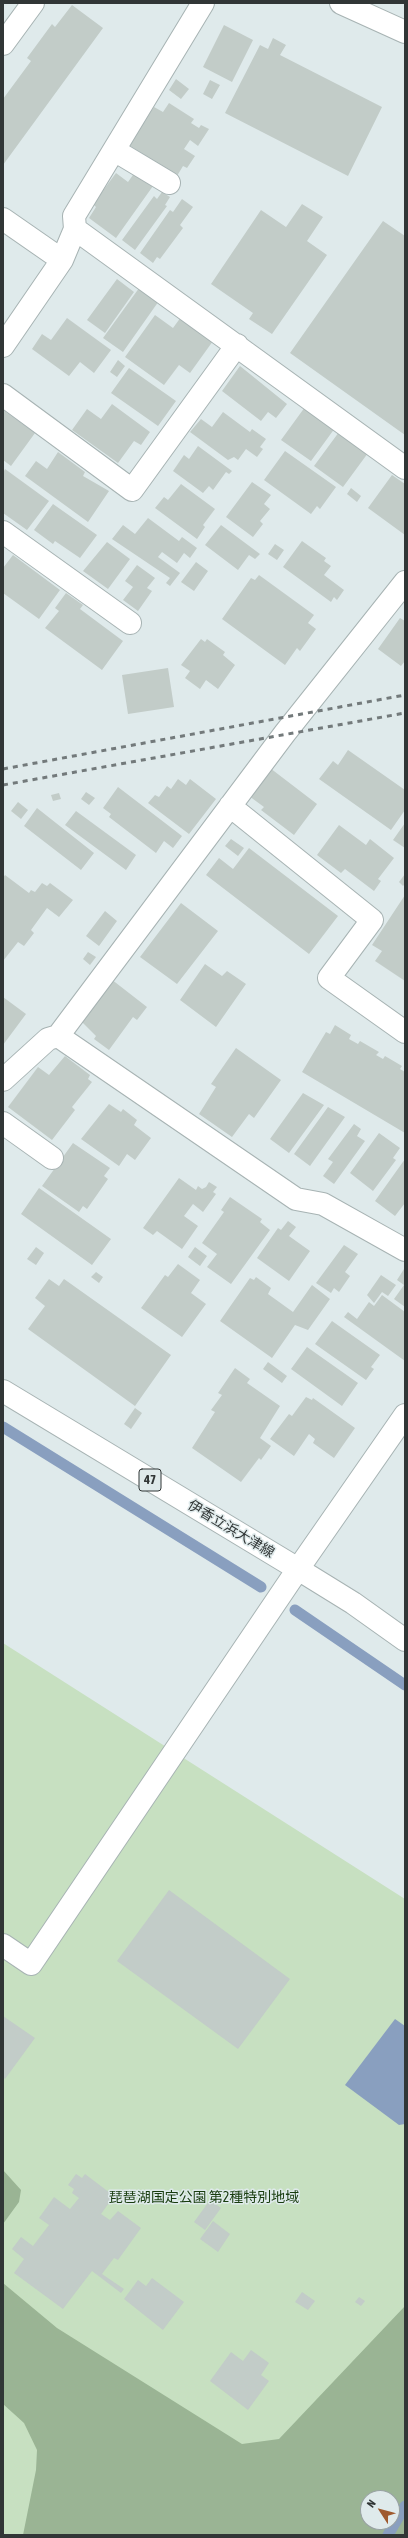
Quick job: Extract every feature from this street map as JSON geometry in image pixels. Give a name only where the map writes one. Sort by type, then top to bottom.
[{"type":"street","points":[[3,44],[33,3]]},
{"type":"street","points":[[3,346],[62,260],[75,229],[74,216],[204,3]]},
{"type":"street","points":[[341,3],[405,32]]},
{"type":"street","points":[[114,150],[169,183]]},
{"type":"street","points":[[3,219],[62,260]]},
{"type":"street","points":[[75,229],[405,468]]},
{"type":"street","points":[[3,395],[132,490],[237,345]]},
{"type":"street","points":[[3,532],[130,623]]},
{"type":"street","points":[[3,1080],[48,1039],[58,1036],[331,673],[405,582]]},
{"type":"street","points":[[230,806],[372,920],[329,978],[405,1032]]},
{"type":"street","points":[[58,1036],[296,1199],[322,1204],[405,1250]]},
{"type":"street","points":[[3,1123],[52,1158]]},
{"type":"street","name":"伊香立浜大津線","points":[[3,1391],[353,1603],[405,1640]]},
{"type":"street","points":[[3,1945],[32,1964],[298,1569],[405,1415]]},
{"type":"green space","name":"琵琶湖国定公園 第2種特別地域","points":[[3,1643],[405,1899],[405,2535],[3,2535]]},
{"type":"green space","points":[[3,2170],[21,2190],[19,2202],[3,2224]]},
{"type":"green space","points":[[3,2283],[57,2328],[242,2444],[279,2439],[405,2306],[405,2535],[23,2535],[36,2470],[37,2450],[24,2423],[3,2404]]},
{"type":"water","points":[[395,2019],[405,2026],[405,2124],[399,2125],[345,2085]]},
{"type":"building","points":[[72,5],[103,28],[3,165],[3,99],[31,61],[27,58],[52,24],[55,27]]},
{"type":"building","points":[[224,25],[253,40],[232,82],[203,67]]},
{"type":"building","points":[[273,38],[286,45],[280,55],[382,107],[348,176],[225,113],[260,45],[268,49]]},
{"type":"building","points":[[176,79],[189,89],[181,99],[169,90]]},
{"type":"building","points":[[210,80],[220,85],[212,99],[203,94]]},
{"type":"building","points":[[169,103],[194,119],[191,123],[199,128],[201,125],[209,129],[198,146],[190,140],[184,149],[195,156],[187,168],[183,166],[177,176],[129,145],[154,107],[163,112]]},
{"type":"building","points":[[135,172],[153,186],[116,238],[89,218],[96,207],[93,204],[116,173],[128,182]]},
{"type":"building","points":[[162,192],[170,197],[165,205],[167,206],[135,250],[122,240],[154,196],[157,199]]},
{"type":"building","points":[[182,199],[193,207],[180,225],[183,228],[160,259],[157,257],[153,263],[140,253],[170,210],[173,212]]},
{"type":"building","points":[[302,204],[323,217],[307,241],[327,255],[272,334],[249,319],[253,313],[211,284],[261,210],[286,227]]},
{"type":"building","points":[[383,221],[405,236],[405,435],[290,353]]},
{"type":"building","points":[[117,279],[134,292],[105,333],[87,320]]},
{"type":"building","points":[[142,284],[161,298],[123,352],[103,338]]},
{"type":"building","points":[[155,315],[173,328],[181,317],[213,341],[190,373],[179,365],[164,385],[125,357]]},
{"type":"building","points":[[67,318],[111,350],[94,373],[80,362],[69,376],[32,349],[42,334],[51,340]]},
{"type":"building","points":[[118,360],[125,366],[117,377],[110,372]]},
{"type":"building","points":[[240,366],[287,404],[276,418],[268,412],[261,421],[222,391]]},
{"type":"building","points":[[129,368],[176,401],[158,426],[111,393]]},
{"type":"building","points":[[112,404],[150,432],[141,445],[134,441],[118,463],[72,430],[87,409],[101,419]]},
{"type":"building","points":[[305,407],[335,428],[311,461],[281,440]]},
{"type":"building","points":[[3,410],[35,433],[11,466],[3,460]]},
{"type":"building","points":[[223,412],[250,432],[252,429],[266,439],[260,447],[263,449],[257,457],[246,449],[238,460],[234,457],[228,460],[190,432],[201,419],[212,427]]},
{"type":"building","points":[[339,432],[368,453],[343,487],[314,466]]},
{"type":"building","points":[[198,446],[232,471],[229,474],[226,472],[213,490],[209,486],[203,493],[173,471],[184,455],[189,459]]},
{"type":"building","points":[[285,451],[336,487],[320,509],[317,506],[311,514],[264,480]]},
{"type":"building","points":[[58,452],[85,472],[83,476],[109,491],[88,522],[25,476],[36,461],[47,469]]},
{"type":"building","points":[[5,469],[49,501],[27,530],[3,513],[3,473]]},
{"type":"building","points":[[392,475],[405,484],[405,535],[368,508]]},
{"type":"building","points":[[252,482],[271,495],[264,504],[270,509],[260,521],[263,524],[253,537],[226,517]]},
{"type":"building","points":[[181,484],[215,509],[203,525],[205,527],[197,539],[155,508],[164,497],[168,500]]},
{"type":"building","points":[[351,488],[361,496],[357,502],[347,494]]},
{"type":"building","points":[[53,504],[97,535],[80,558],[55,541],[53,544],[34,530]]},
{"type":"building","points":[[148,518],[179,541],[182,537],[197,548],[190,558],[184,553],[177,563],[162,552],[158,557],[180,573],[170,586],[166,583],[170,578],[112,539],[123,525],[135,534]]},
{"type":"building","points":[[221,525],[260,554],[255,559],[249,555],[238,570],[205,545]]},
{"type":"building","points":[[302,541],[326,558],[324,561],[331,566],[324,575],[344,590],[337,600],[334,597],[331,602],[283,567]]},
{"type":"building","points":[[107,542],[130,559],[108,589],[83,571]]},
{"type":"building","points":[[275,544],[284,550],[277,560],[268,554]]},
{"type":"building","points":[[13,555],[60,590],[39,619],[3,593],[3,568]]},
{"type":"building","points":[[196,562],[208,571],[194,591],[181,582]]},
{"type":"building","points":[[137,565],[155,578],[147,588],[152,591],[138,611],[123,600],[133,587],[125,581]]},
{"type":"building","points":[[259,575],[314,615],[308,623],[316,629],[300,651],[297,648],[285,665],[222,619],[251,578],[255,580]]},
{"type":"building","points":[[66,593],[83,605],[80,609],[123,641],[102,670],[45,628],[59,611],[55,608]]},
{"type":"building","points":[[400,618],[405,621],[405,661],[401,666],[378,649]]},
{"type":"building","points":[[201,639],[205,642],[207,639],[225,652],[223,655],[235,665],[218,689],[206,680],[200,689],[185,678],[190,671],[181,665]]},
{"type":"building","points":[[168,668],[174,707],[128,714],[122,675]]},
{"type":"building","points":[[348,750],[405,790],[405,810],[391,830],[319,779],[333,761],[338,765]]},
{"type":"building","points":[[270,768],[317,804],[294,835],[261,810],[264,807],[249,796]]},
{"type":"building","points":[[178,779],[186,785],[190,779],[216,799],[189,834],[148,803],[155,795],[159,797],[167,786],[171,789]]},
{"type":"building","points":[[118,787],[182,836],[173,848],[164,841],[156,853],[109,817],[111,814],[103,808]]},
{"type":"building","points":[[86,792],[95,798],[89,805],[81,799]]},
{"type":"building","points":[[59,793],[61,799],[53,801],[51,795]]},
{"type":"building","points":[[18,802],[28,810],[21,819],[11,811]]},
{"type":"building","points":[[37,808],[94,853],[81,870],[24,826]]},
{"type":"building","points":[[76,811],[136,855],[126,870],[65,825]]},
{"type":"building","points":[[405,823],[405,848],[393,840]]},
{"type":"building","points":[[339,825],[366,845],[370,839],[394,858],[378,879],[381,881],[374,891],[345,869],[341,873],[317,855]]},
{"type":"building","points":[[231,839],[244,848],[238,856],[225,846]]},
{"type":"building","points":[[249,848],[338,916],[309,954],[206,875],[219,858],[233,869]]},
{"type":"building","points":[[405,874],[405,884],[403,886],[399,882]]},
{"type":"building","points":[[5,875],[29,893],[31,890],[35,892],[42,883],[47,886],[50,883],[73,900],[59,917],[47,908],[31,930],[34,933],[24,946],[18,942],[3,961],[3,878]]},
{"type":"building","points":[[405,895],[405,981],[375,961],[382,951],[372,945]]},
{"type":"building","points":[[181,903],[218,931],[177,984],[140,957]]},
{"type":"building","points":[[105,911],[117,921],[99,946],[86,936]]},
{"type":"building","points":[[88,952],[96,957],[90,965],[83,959]]},
{"type":"building","points":[[205,964],[222,976],[227,971],[246,984],[216,1027],[180,1000]]},
{"type":"building","points":[[111,979],[147,1007],[137,1020],[133,1017],[109,1050],[94,1039],[96,1036],[80,1020]]},
{"type":"building","points":[[3,997],[26,1014],[3,1045]]},
{"type":"building","points":[[335,1025],[351,1035],[349,1039],[358,1044],[360,1041],[379,1052],[376,1055],[383,1059],[385,1056],[402,1066],[400,1069],[405,1072],[405,1133],[302,1072],[326,1032],[330,1034]]},
{"type":"building","points":[[236,1048],[281,1080],[254,1118],[249,1114],[232,1137],[199,1114],[216,1087],[211,1084]]},
{"type":"building","points":[[65,1056],[90,1075],[88,1079],[92,1082],[72,1107],[75,1110],[52,1140],[8,1107],[38,1067],[49,1075]]},
{"type":"building","points":[[303,1093],[324,1105],[289,1153],[270,1139]]},
{"type":"building","points":[[109,1104],[121,1112],[123,1109],[137,1120],[134,1125],[151,1138],[135,1160],[127,1154],[119,1166],[81,1139]]},
{"type":"building","points":[[328,1107],[345,1117],[310,1166],[294,1154]]},
{"type":"building","points":[[354,1124],[361,1129],[357,1136],[365,1141],[334,1184],[323,1176],[333,1162],[328,1159]]},
{"type":"building","points":[[379,1133],[400,1148],[393,1158],[396,1160],[373,1191],[350,1173]]},
{"type":"building","points":[[73,1143],[110,1168],[104,1176],[108,1179],[87,1209],[83,1206],[79,1212],[42,1186]]},
{"type":"building","points":[[405,1159],[405,1203],[395,1216],[375,1201]]},
{"type":"building","points":[[179,1178],[196,1190],[198,1186],[202,1189],[206,1187],[209,1182],[217,1187],[213,1192],[216,1194],[203,1212],[193,1204],[184,1216],[198,1226],[182,1249],[157,1231],[153,1235],[143,1228]]},
{"type":"building","points":[[39,1188],[111,1239],[92,1265],[21,1214]]},
{"type":"building","points":[[230,1197],[262,1219],[260,1222],[270,1230],[231,1284],[207,1267],[217,1254],[202,1243],[224,1212],[221,1210]]},
{"type":"building","points":[[288,1221],[296,1227],[289,1236],[310,1251],[289,1281],[257,1258],[278,1228],[281,1230]]},
{"type":"building","points":[[344,1245],[358,1254],[345,1272],[350,1276],[339,1292],[334,1288],[331,1293],[316,1283]]},
{"type":"building","points":[[36,1247],[44,1253],[36,1265],[27,1259]]},
{"type":"building","points":[[195,1247],[207,1256],[200,1266],[188,1257]]},
{"type":"building","points":[[178,1264],[200,1280],[191,1293],[206,1304],[182,1337],[141,1308],[165,1275],[168,1277]]},
{"type":"building","points":[[404,1269],[405,1307],[394,1299],[404,1285],[397,1280]]},
{"type":"building","points":[[96,1272],[103,1277],[99,1283],[91,1277]]},
{"type":"building","points":[[381,1275],[396,1285],[388,1296],[382,1292],[374,1303],[367,1295]]},
{"type":"building","points":[[256,1277],[271,1288],[268,1294],[293,1312],[312,1285],[330,1299],[308,1330],[295,1325],[272,1358],[220,1321],[250,1278],[254,1280]]},
{"type":"building","points":[[49,1279],[59,1286],[64,1279],[171,1355],[135,1406],[28,1329],[45,1306],[35,1298]]},
{"type":"building","points":[[382,1295],[405,1312],[405,1361],[344,1317],[348,1312],[357,1319],[369,1302],[374,1306]]},
{"type":"building","points":[[332,1321],[380,1355],[371,1367],[374,1369],[366,1380],[315,1344]]},
{"type":"building","points":[[307,1347],[358,1383],[342,1406],[291,1369]]},
{"type":"building","points":[[268,1362],[287,1376],[282,1383],[263,1369]]},
{"type":"building","points":[[235,1368],[250,1379],[247,1383],[280,1406],[260,1438],[271,1446],[261,1460],[259,1458],[241,1482],[192,1448],[215,1412],[211,1410],[222,1395],[218,1393]]},
{"type":"building","points":[[306,1397],[312,1400],[313,1398],[355,1428],[334,1458],[313,1443],[315,1439],[309,1434],[294,1456],[270,1439],[289,1414],[292,1416]]},
{"type":"building","points":[[135,1408],[142,1413],[131,1429],[124,1424]]},
{"type":"building","points":[[169,1890],[290,1979],[238,2049],[117,1961]]},
{"type":"building","points":[[3,2016],[35,2038],[5,2079],[3,2077]]},
{"type":"building","points":[[76,2174],[82,2178],[85,2174],[114,2196],[101,2214],[110,2220],[118,2211],[141,2228],[118,2260],[114,2258],[102,2274],[124,2289],[121,2293],[92,2271],[63,2309],[14,2273],[24,2259],[12,2249],[21,2237],[33,2246],[49,2225],[39,2218],[54,2197],[70,2209],[79,2198],[72,2193],[74,2189],[68,2185]]},
{"type":"building","points":[[210,2200],[221,2208],[205,2230],[194,2222]]},
{"type":"building","points":[[213,2221],[230,2234],[218,2252],[200,2239]]},
{"type":"building","points":[[152,2278],[184,2302],[163,2330],[124,2299],[138,2280],[146,2286]]},
{"type":"building","points":[[302,2292],[315,2301],[308,2310],[295,2302]]},
{"type":"building","points":[[359,2297],[365,2301],[361,2306],[355,2302]]},
{"type":"building","points":[[251,2350],[269,2363],[261,2375],[269,2381],[248,2410],[210,2381],[231,2352],[243,2361]]},
{"type":"waterway","points":[[3,1427],[261,1587]]},
{"type":"waterway","points":[[295,1610],[405,1685]]},
{"type":"waterway","points":[[388,2535],[405,2506]]},
{"type":"railway","points":[[3,769],[405,695]]},
{"type":"railway","points":[[3,785],[405,713]]}]
